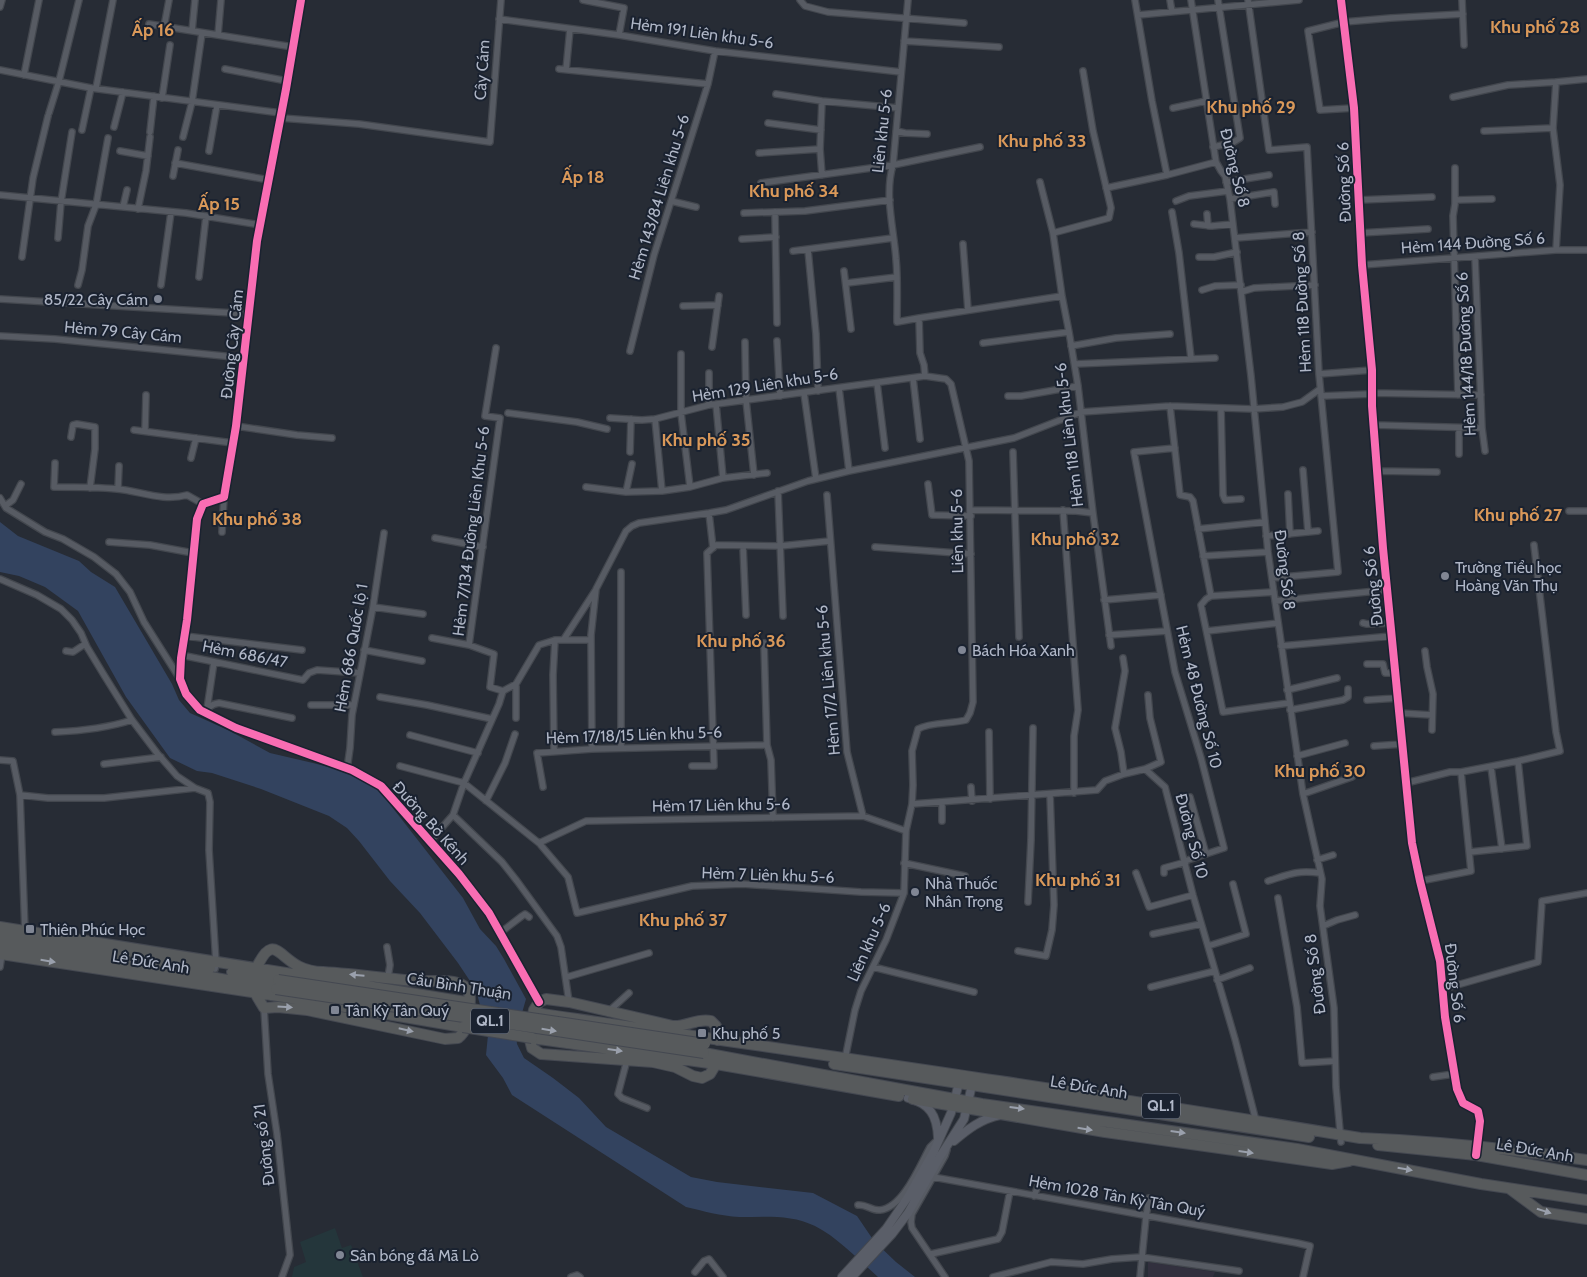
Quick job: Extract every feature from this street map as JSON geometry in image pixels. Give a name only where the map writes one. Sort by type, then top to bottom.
[{"type":"highway","name":"Lê Đức Anh","points":[[0,928],[25,936],[216,966],[256,969]]},
{"type":"highway","name":"Lê Đức Anh","points":[[0,936],[25,936]]},
{"type":"highway","points":[[256,969],[264,954],[275,949],[297,965],[314,972],[454,982],[465,986],[467,989],[470,998],[468,1021],[461,1035],[454,1039],[445,1039],[307,1010],[278,1007],[264,1008],[256,990]]},
{"type":"highway","name":"Lê Đức Anh","points":[[1,951],[256,990],[463,1027],[716,1064],[968,1105],[1130,1124],[1297,1149],[1587,1200]]},
{"type":"highway","name":"Lê Đức Anh","points":[[216,966],[277,985]]},
{"type":"highway","name":"Cầu Bình Thuận","points":[[256,969],[717,1040]]},
{"type":"highway","name":"Lê Đức Anh","points":[[256,990],[277,985]]},
{"type":"highway","name":"Cầu Bình Thuận","points":[[277,985],[705,1049]]},
{"type":"highway","points":[[716,1064],[710,1074],[702,1078],[665,1064],[546,1055],[535,1051],[530,1044],[529,1036],[534,1010],[538,1002],[546,998],[673,1026],[683,1026],[701,1020],[711,1021],[716,1026],[717,1040]]},
{"type":"highway","name":"Lê Đức Anh","points":[[717,1040],[959,1083],[1341,1139],[1476,1150],[1524,1150],[1587,1160]]},
{"type":"highway","name":"Lê Đức Anh","points":[[705,1049],[923,1069],[1256,1121],[1341,1139]]},
{"type":"highway","name":"Lê Đức Anh","points":[[705,1049],[908,1095]]},
{"type":"highway","name":"Lê Đức Anh","points":[[968,1105],[1002,1115],[1332,1164],[1357,1160]]},
{"type":"highway","points":[[1128,1135],[1130,1124]]},
{"type":"highway","name":"Lê Đức Anh","points":[[1476,1150],[1587,1175]]},
{"type":"highway","name":"Lê Đức Anh","points":[[1507,1187],[1541,1212],[1587,1219]]},
{"type":"main road","points":[[938,1139],[955,1103],[959,1083]]},
{"type":"main road","points":[[948,1146],[962,1123],[972,1085]]},
{"type":"main road","points":[[852,1277],[900,1224],[937,1153],[937,1125],[930,1109],[908,1095]]},
{"type":"main road","points":[[842,1277],[894,1219],[937,1153],[972,1127],[984,1120],[1002,1115]]},
{"type":"street","points":[[0,7],[2,0]]},
{"type":"street","points":[[24,75],[38,0]]},
{"type":"street","points":[[22,257],[33,178],[49,114],[60,81],[79,0]]},
{"type":"street","points":[[82,130],[94,88],[113,0]]},
{"type":"street","points":[[164,27],[169,0]]},
{"type":"street","points":[[192,31],[196,0]]},
{"type":"street","points":[[218,35],[221,0]]},
{"type":"street","name":"Đường Cây Cám","points":[[222,532],[224,497],[236,426],[257,241],[301,0]]},
{"type":"street","name":"Cây Cám","points":[[281,116],[359,124],[490,142],[501,0]]},
{"type":"street","points":[[583,0],[624,8],[619,35]]},
{"type":"street","points":[[800,0],[805,6],[828,12],[964,23]]},
{"type":"street","name":"Liên khu 5-6","points":[[908,0],[896,131],[890,172],[890,200],[896,262],[897,322],[919,318]]},
{"type":"street","points":[[1135,0],[1167,175]]},
{"type":"street","points":[[1170,0],[1172,12]]},
{"type":"street","name":"Đường Số 8","points":[[1191,0],[1213,147],[1216,162],[1225,176],[1234,224],[1268,552],[1303,794],[1322,879],[1320,906],[1334,1008],[1334,1061],[1341,1139]]},
{"type":"street","points":[[1213,147],[1232,143],[1240,138],[1218,0]]},
{"type":"street","points":[[1138,15],[1220,8],[1248,3],[1299,0]]},
{"type":"street","name":"Đường Số 6","points":[[1340,0],[1354,108],[1362,265],[1372,370],[1371,393],[1387,590],[1412,843],[1440,961],[1445,1018],[1457,1089],[1463,1103],[1478,1111],[1480,1121],[1476,1150]]},
{"type":"street","points":[[1462,0],[1464,45]]},
{"type":"street","name":"Hẻm 118 Đường Số 8","points":[[1248,3],[1269,150],[1307,147],[1320,389],[1338,572],[1272,578]]},
{"type":"street","points":[[1354,108],[1320,110],[1308,31],[1344,22],[1463,14]]},
{"type":"street","name":"Hẻm 191 Liên khu 5-6","points":[[499,18],[716,51],[902,72]]},
{"type":"street","points":[[150,24],[293,47]]},
{"type":"street","points":[[570,29],[563,70],[708,84]]},
{"type":"street","points":[[183,137],[192,102],[202,33]]},
{"type":"street","points":[[904,41],[999,47]]},
{"type":"street","points":[[162,98],[170,45]]},
{"type":"street","name":"Hẻm 143/84 Liên khu 5-6","points":[[630,351],[654,255],[708,84],[716,51]]},
{"type":"street","points":[[225,69],[287,80]]},
{"type":"street","points":[[0,70],[94,88],[281,116]]},
{"type":"street","points":[[1053,234],[1109,218],[1111,208],[1093,131],[1084,71]]},
{"type":"street","points":[[1453,97],[1508,85],[1587,79]]},
{"type":"street","points":[[1556,82],[1553,128],[1560,185],[1556,250]]},
{"type":"street","points":[[114,127],[123,92]]},
{"type":"street","points":[[776,94],[822,101],[898,108]]},
{"type":"street","points":[[138,209],[148,156],[154,96]]},
{"type":"street","points":[[822,101],[820,149],[822,174]]},
{"type":"street","points":[[1173,108],[1206,101]]},
{"type":"street","points":[[209,151],[217,105]]},
{"type":"street","points":[[768,123],[821,130]]},
{"type":"street","points":[[1484,131],[1553,128]]},
{"type":"street","points":[[896,131],[927,134]]},
{"type":"street","points":[[58,238],[61,202],[72,132]]},
{"type":"street","points":[[78,285],[88,226],[96,205],[108,138]]},
{"type":"street","points":[[761,183],[892,165],[980,147]]},
{"type":"street","points":[[759,153],[820,149]]},
{"type":"street","points":[[173,176],[178,150]]},
{"type":"street","points":[[120,151],[148,156]]},
{"type":"street","points":[[1106,188],[1216,162]]},
{"type":"street","points":[[175,163],[268,180]]},
{"type":"street","points":[[1455,168],[1453,216],[1458,395]]},
{"type":"street","points":[[1226,182],[1269,175]]},
{"type":"street","name":"Hẻm 118 Liên khu 5-6","points":[[928,484],[932,515],[1016,510],[1063,510],[1093,513],[1070,332],[1062,296],[1053,234],[1040,182]]},
{"type":"street","points":[[123,207],[127,190]]},
{"type":"street","points":[[1176,201],[1189,196],[1228,191]]},
{"type":"street","points":[[1230,199],[1274,192],[1276,204]]},
{"type":"street","points":[[0,195],[206,216],[260,225]]},
{"type":"street","points":[[1359,200],[1432,197]]},
{"type":"street","points":[[1455,200],[1492,199]]},
{"type":"street","points":[[744,213],[804,211],[890,200]]},
{"type":"street","points":[[671,201],[696,208]]},
{"type":"street","points":[[161,286],[171,212]]},
{"type":"street","points":[[775,212],[777,323]]},
{"type":"street","points":[[1172,212],[1179,253],[1191,358]]},
{"type":"street","points":[[1207,214],[1208,226]]},
{"type":"street","points":[[199,277],[206,216]]},
{"type":"street","points":[[1194,224],[1208,226],[1234,224]]},
{"type":"street","points":[[1360,234],[1428,229]]},
{"type":"street","points":[[1235,238],[1312,232]]},
{"type":"street","points":[[742,239],[776,237]]},
{"type":"street","points":[[794,251],[893,238]]},
{"type":"street","points":[[962,244],[968,310]]},
{"type":"street","points":[[808,250],[816,334],[818,391]]},
{"type":"street","name":"Hẻm 144 Đường Số 6","points":[[1362,265],[1556,250],[1587,250]]},
{"type":"street","points":[[1199,257],[1214,257],[1237,252]]},
{"type":"street","name":"Hẻm 144/18 Đường Số 6","points":[[1475,257],[1482,428],[1485,451]]},
{"type":"street","points":[[844,271],[851,330]]},
{"type":"street","points":[[847,284],[896,277]]},
{"type":"street","points":[[1202,290],[1215,286],[1241,285]]},
{"type":"street","points":[[1242,292],[1254,288],[1315,285]]},
{"type":"street","points":[[712,347],[719,296]]},
{"type":"street","points":[[925,376],[920,353],[919,318],[1062,296]]},
{"type":"street","points":[[0,299],[250,314]]},
{"type":"street","points":[[684,306],[718,304]]},
{"type":"street","points":[[983,343],[1070,332]]},
{"type":"street","points":[[1071,346],[1116,338],[1170,334]]},
{"type":"street","name":"Hẻm 79 Cây Cám","points":[[0,336],[55,339],[244,358]]},
{"type":"street","points":[[777,341],[780,396]]},
{"type":"street","points":[[745,342],[746,400],[754,475]]},
{"type":"street","name":"Hẻm 7/134 Đường Liên Khu 5-6","points":[[496,348],[486,416],[500,418],[469,644],[494,654],[490,687],[503,691]]},
{"type":"street","points":[[681,354],[681,413],[690,487]]},
{"type":"street","points":[[1075,364],[1215,358]]},
{"type":"street","points":[[1319,374],[1372,370]]},
{"type":"street","points":[[709,373],[709,405]]},
{"type":"street","name":"Liên khu 5-6","points":[[844,1062],[861,991],[886,940],[904,893],[906,831],[912,804],[912,751],[918,729],[923,726],[966,720],[973,702],[970,461],[951,384],[946,379],[925,376]]},
{"type":"street","name":"Hẻm 129 Liên khu 5-6","points":[[610,418],[655,419],[709,405],[925,376]]},
{"type":"street","points":[[913,378],[920,439]]},
{"type":"street","points":[[877,383],[884,448]]},
{"type":"street","points":[[1008,396],[1021,396],[1078,386]]},
{"type":"street","points":[[839,388],[849,471]]},
{"type":"street","points":[[564,639],[596,589],[626,531],[639,523],[726,510],[816,479],[1024,435],[1081,412],[1170,406],[1254,409],[1292,406],[1302,402],[1320,389]]},
{"type":"street","points":[[804,393],[816,479]]},
{"type":"street","points":[[1321,396],[1371,393],[1481,395]]},
{"type":"street","points":[[145,431],[146,395]]},
{"type":"street","points":[[716,404],[723,478]]},
{"type":"street","points":[[1170,406],[1180,496],[1190,497],[1193,501],[1211,596]]},
{"type":"street","points":[[1221,409],[1223,495],[1225,500],[1241,499]]},
{"type":"street","points":[[508,414],[576,422],[607,429]]},
{"type":"street","points":[[630,452],[631,419]]},
{"type":"street","points":[[655,419],[662,491]]},
{"type":"street","points":[[71,437],[73,426],[77,424],[95,427],[95,449],[90,488]]},
{"type":"street","points":[[1374,425],[1482,428]]},
{"type":"street","points":[[236,426],[332,438]]},
{"type":"street","points":[[1458,428],[1459,454]]},
{"type":"street","points":[[134,430],[233,443]]},
{"type":"street","points":[[191,458],[196,438]]},
{"type":"street","name":"Hẻm 48 Đường Số 10","points":[[1164,873],[1164,868],[1224,848],[1176,672],[1134,452],[1175,448]]},
{"type":"street","points":[[1013,452],[1020,637]]},
{"type":"street","points":[[55,463],[54,487],[118,489],[166,498],[187,495],[203,504]]},
{"type":"street","points":[[626,492],[632,464]]},
{"type":"street","points":[[118,489],[120,466]]},
{"type":"street","points":[[1303,470],[1308,532]]},
{"type":"street","points":[[1378,471],[1437,472]]},
{"type":"street","points":[[586,488],[626,492],[662,491],[690,487],[723,478],[767,473]]},
{"type":"street","points":[[0,498],[5,506],[13,500],[21,484]]},
{"type":"street","points":[[778,491],[783,616]]},
{"type":"street","points":[[1288,494],[1290,534]]},
{"type":"street","name":"Hẻm 17/2 Liên khu 5-6","points":[[827,495],[847,752],[863,816]]},
{"type":"street","points":[[180,678],[197,519],[203,504],[224,497]]},
{"type":"street","name":"Đường Bờ Kênh","points":[[5,506],[24,520],[94,557],[116,574],[130,592],[144,622],[180,678],[186,694],[200,710],[207,711],[236,728],[352,770],[381,786],[459,874],[489,912],[538,1002]]},
{"type":"street","points":[[1063,510],[1078,710],[1074,736],[1074,793]]},
{"type":"street","points":[[1569,511],[1587,511]]},
{"type":"street","points":[[709,513],[713,548]]},
{"type":"street","points":[[1093,513],[1111,646]]},
{"type":"street","points":[[1198,529],[1265,522]]},
{"type":"street","points":[[1266,536],[1318,531]]},
{"type":"street","name":"Hẻm 686 Quốc lộ 1","points":[[347,769],[354,705],[373,607],[384,533]]},
{"type":"street","points":[[435,538],[482,547]]},
{"type":"street","points":[[692,766],[714,766],[707,553],[716,545],[780,546],[830,541]]},
{"type":"street","points":[[109,542],[150,545],[193,553]]},
{"type":"street","points":[[1406,784],[1450,772],[1461,772],[1560,751],[1556,732],[1534,545]]},
{"type":"street","points":[[743,546],[746,615]]},
{"type":"street","points":[[875,547],[972,554]]},
{"type":"street","points":[[1203,556],[1268,552]]},
{"type":"street","points":[[621,572],[621,748]]},
{"type":"street","points":[[0,579],[37,595],[60,609],[72,620],[132,720],[161,757],[177,776],[195,788],[208,793],[210,802],[209,850],[216,966]]},
{"type":"street","points":[[592,749],[591,640],[596,589]]},
{"type":"street","points":[[1275,601],[1387,590]]},
{"type":"street","points":[[1274,592],[1211,596],[1201,605],[1223,712],[1289,703]]},
{"type":"street","points":[[1104,600],[1161,595]]},
{"type":"street","points":[[373,607],[423,614]]},
{"type":"street","points":[[1206,631],[1278,623]]},
{"type":"street","points":[[1363,623],[1391,623]]},
{"type":"street","points":[[1109,635],[1167,631]]},
{"type":"street","points":[[185,636],[302,650]]},
{"type":"street","points":[[1281,646],[1392,636]]},
{"type":"street","points":[[432,638],[469,644]]},
{"type":"street","points":[[516,718],[516,684],[539,645],[564,639],[591,640]]},
{"type":"street","points":[[554,751],[553,675],[555,640]]},
{"type":"street","points":[[764,642],[766,744],[771,760],[773,818]]},
{"type":"street","points":[[66,651],[73,652],[85,644]]},
{"type":"street","points":[[364,650],[422,661]]},
{"type":"street","points":[[1425,651],[1426,667],[1432,694],[1432,730]]},
{"type":"street","name":"Hẻm 686/47","points":[[181,655],[303,680],[309,673],[317,670],[360,673]]},
{"type":"street","points":[[1123,658],[1125,671],[1115,728],[1124,774]]},
{"type":"street","points":[[207,711],[214,662]]},
{"type":"street","points":[[1367,664],[1383,664],[1385,673],[1396,672]]},
{"type":"street","points":[[1287,690],[1337,678]]},
{"type":"street","points":[[430,841],[453,815],[464,783],[503,691],[516,684]]},
{"type":"street","points":[[1290,710],[1343,700],[1348,697],[1348,689]]},
{"type":"street","points":[[912,804],[972,801],[1097,790],[1105,781],[1161,762],[1150,718],[1148,695]]},
{"type":"street","points":[[380,697],[492,719]]},
{"type":"street","points":[[1367,700],[1398,698]]},
{"type":"street","points":[[207,711],[212,704],[219,703],[292,718]]},
{"type":"street","points":[[311,704],[354,705]]},
{"type":"street","points":[[1400,712],[1432,714]]},
{"type":"street","points":[[55,732],[98,728],[132,720]]},
{"type":"street","points":[[1028,902],[1033,728]]},
{"type":"street","points":[[989,732],[990,799]]},
{"type":"street","points":[[410,734],[478,753]]},
{"type":"street","points":[[486,801],[515,734]]},
{"type":"street","points":[[1297,756],[1345,743]]},
{"type":"street","name":"Hẻm 17/18/15 Liên khu 5-6","points":[[543,787],[537,753],[592,749],[766,744]]},
{"type":"street","points":[[1374,746],[1402,744]]},
{"type":"street","points":[[104,764],[161,757]]},
{"type":"street","points":[[0,760],[13,761],[20,795],[25,936]]},
{"type":"street","points":[[1470,852],[1527,846],[1518,761]]},
{"type":"street","name":"Hẻm 7 Liên khu 5-6","points":[[400,766],[464,783],[539,843],[568,877],[577,913],[692,886],[742,884],[852,892],[904,893]]},
{"type":"street","points":[[1491,766],[1502,849]]},
{"type":"street","name":"Đường Số 10","points":[[1144,769],[1165,787],[1256,1121]]},
{"type":"street","points":[[1420,880],[1471,871],[1461,772]]},
{"type":"street","points":[[1303,794],[1352,777]]},
{"type":"street","points":[[971,787],[972,801]]},
{"type":"street","points":[[20,795],[48,798],[104,798],[195,788]]},
{"type":"street","points":[[1018,951],[1046,956],[1052,930],[1054,905],[1050,794]]},
{"type":"street","points":[[1190,796],[1206,854]]},
{"type":"street","points":[[942,802],[942,821]]},
{"type":"street","points":[[453,815],[502,862],[551,928],[562,947],[570,1002]]},
{"type":"street","name":"Hẻm 17 Liên khu 5-6","points":[[539,843],[586,821],[863,816],[906,831]]},
{"type":"street","points":[[1317,860],[1333,855]]},
{"type":"street","points":[[904,863],[965,876]]},
{"type":"street","points":[[1268,881],[1296,872],[1320,873]]},
{"type":"street","points":[[1136,873],[1149,907],[1193,895]]},
{"type":"street","points":[[1208,946],[1246,934],[1233,884]]},
{"type":"street","points":[[1443,989],[1538,962],[1542,901],[1587,893]]},
{"type":"street","points":[[1278,898],[1297,1007],[1302,1063],[1334,1061]]},
{"type":"street","points":[[500,933],[525,914],[529,917]]},
{"type":"street","points":[[1324,926],[1355,915]]},
{"type":"street","points":[[1153,934],[1201,924]]},
{"type":"street","points":[[387,947],[390,965],[388,977]]},
{"type":"street","points":[[0,967],[1,951]]},
{"type":"street","points":[[567,977],[649,953]]},
{"type":"street","points":[[872,966],[974,992]]},
{"type":"street","points":[[1218,980],[1250,968]]},
{"type":"street","points":[[1151,987],[1215,971]]},
{"type":"street","points":[[608,1012],[629,993]]},
{"type":"street","name":"Đường số 21","points":[[264,1008],[268,1074],[277,1134],[290,1255],[282,1277]]},
{"type":"street","points":[[627,1060],[618,1094],[622,1098],[647,1108]]},
{"type":"street","points":[[1433,1077],[1454,1074]]},
{"type":"street","points":[[858,1205],[882,1210],[898,1202],[930,1147],[938,1139]]},
{"type":"street","points":[[945,1277],[912,1228],[911,1222],[912,1214],[945,1156],[948,1146]]},
{"type":"street","name":"Hẻm 1028 Tân Kỳ Tân Quý","points":[[933,1177],[1297,1242],[1310,1246],[1303,1277]]},
{"type":"street","points":[[1034,1196],[1038,1186]]},
{"type":"street","points":[[929,1253],[998,1238],[1002,1232],[1010,1191]]},
{"type":"street","points":[[1140,1277],[1149,1198]]},
{"type":"street","points":[[993,1277],[1051,1262],[1083,1264],[1112,1258],[1141,1257],[1239,1271]]},
{"type":"street","points":[[695,1272],[704,1261],[710,1259],[723,1277]]},
{"type":"street","points":[[570,1277],[577,1275],[580,1277]]},
{"type":"shaded area","name":"Sân bóng đá Mã Lò","points":[[335,1228],[342,1248],[351,1245],[363,1277],[292,1277],[294,1267],[306,1262],[300,1242]]},
{"type":"shaded area","points":[[1148,1262],[1215,1272],[1213,1277],[1148,1277]]},
{"type":"water","points":[[0,522],[18,536],[79,561],[91,572],[115,587],[172,684],[179,700],[190,713],[228,730],[270,753],[344,771],[360,776],[372,784],[463,898],[480,929],[496,946],[504,959],[526,999],[516,1034],[517,1044],[524,1058],[579,1098],[606,1127],[691,1177],[717,1182],[813,1193],[857,1216],[874,1241],[915,1277],[878,1277],[831,1236],[806,1222],[777,1217],[739,1217],[686,1207],[512,1095],[503,1078],[486,1055],[488,1035],[476,990],[420,913],[390,881],[359,841],[347,828],[329,816],[261,789],[212,773],[197,771],[170,758],[126,697],[78,611],[45,587],[19,576],[0,572]]},
{"type":"cycle path","points":[[301,0],[257,241],[236,426],[224,497],[203,504],[197,519],[180,679],[186,694],[200,710],[236,728],[352,770],[381,786],[459,874],[489,913],[539,1002]]},
{"type":"cycle path","points":[[1341,0],[1354,108],[1362,265],[1372,370],[1372,406],[1383,548],[1412,843],[1440,961],[1445,1017],[1457,1089],[1463,1103],[1478,1111],[1480,1121],[1476,1155]]},
{"type":"place","name":"85/22 Cây Cám","points":[[158,299]]},
{"type":"place","name":"Trường Tiểu học Hoàng Văn Thụ","points":[[1445,576]]},
{"type":"place","name":"Bách Hóa Xanh","points":[[962,650]]},
{"type":"place","name":"Nhà Thuốc Nhân Trọng","points":[[915,892]]},
{"type":"place","name":"Thiên Phúc Học","points":[[30,929]]},
{"type":"place","name":"Tân Kỳ Tân Quý","points":[[335,1010]]},
{"type":"place","name":"Khu phố 5","points":[[702,1033]]},
{"type":"place","name":"Sân bóng đá Mã Lò","points":[[340,1255]]},
{"type":"district","name":"Khu phố 28","points":[[1535,27]]},
{"type":"district","name":"Ấp 16","points":[[153,30]]},
{"type":"district","name":"Khu phố 29","points":[[1251,107]]},
{"type":"district","name":"Khu phố 33","points":[[1042,141]]},
{"type":"district","name":"Ấp 18","points":[[583,177]]},
{"type":"district","name":"Khu phố 34","points":[[794,191]]},
{"type":"district","name":"Ấp 15","points":[[219,204]]},
{"type":"district","name":"Khu phố 35","points":[[706,440]]},
{"type":"district","name":"Khu phố 27","points":[[1518,515]]},
{"type":"district","name":"Khu phố 38","points":[[257,519]]},
{"type":"district","name":"Khu phố 32","points":[[1075,539]]},
{"type":"district","name":"Khu phố 36","points":[[741,641]]},
{"type":"district","name":"Khu phố 30","points":[[1320,771]]},
{"type":"district","name":"Khu phố 31","points":[[1078,880]]},
{"type":"district","name":"Khu phố 37","points":[[683,920]]}]
